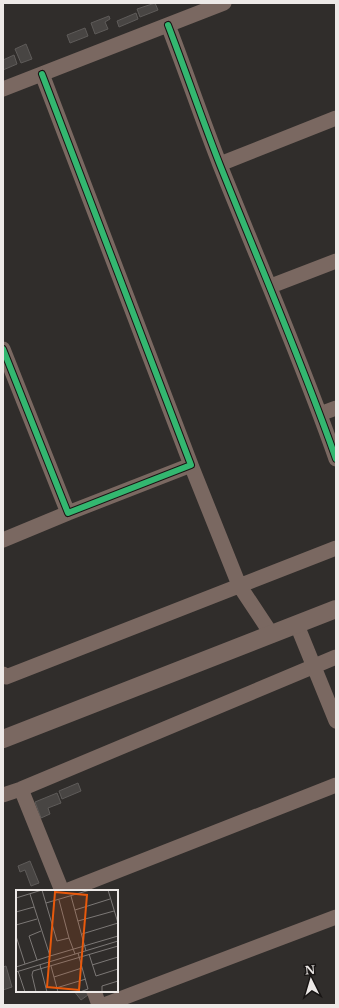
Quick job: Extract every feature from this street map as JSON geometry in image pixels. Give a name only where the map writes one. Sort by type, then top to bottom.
[{"type":"street","points":[[3,89],[224,3]]},
{"type":"street","points":[[168,25],[220,164],[271,286],[336,459]]},
{"type":"street","points":[[42,74],[191,466],[239,585],[272,635]]},
{"type":"street","points":[[220,164],[336,118]]},
{"type":"street","points":[[271,286],[336,262]]},
{"type":"street","points":[[3,349],[68,513]]},
{"type":"street","points":[[320,414],[336,408]]},
{"type":"street","points":[[3,540],[68,513],[191,466]]},
{"type":"street","points":[[4,676],[336,548]]},
{"type":"street","points":[[3,739],[336,610]]},
{"type":"street","points":[[297,625],[336,721]]},
{"type":"street","points":[[3,795],[21,789],[336,657]]},
{"type":"street","points":[[69,890],[336,785]]},
{"type":"street","points":[[21,789],[62,890]]},
{"type":"street","points":[[104,1005],[336,917]]},
{"type":"street","points":[[94,992],[99,1005]]},
{"type":"building","points":[[155,3],[158,10],[140,17],[137,9]]},
{"type":"building","points":[[136,13],[138,19],[119,27],[117,21]]},
{"type":"building","points":[[109,16],[110,19],[105,22],[108,29],[95,34],[91,23]]},
{"type":"building","points":[[85,28],[88,36],[70,43],[67,35]]},
{"type":"building","points":[[26,44],[32,59],[21,63],[15,49]]},
{"type":"building","points":[[14,55],[17,64],[3,70],[3,60]]},
{"type":"building","points":[[78,783],[81,791],[62,799],[59,791]]},
{"type":"building","points":[[57,793],[61,803],[48,808],[50,814],[41,818],[35,802]]},
{"type":"building","points":[[30,861],[39,883],[31,886],[25,870],[20,872],[18,866]]},
{"type":"building","points":[[6,966],[12,987],[3,990],[3,967]]},
{"type":"building","points":[[75,992],[86,992],[88,995],[81,1000]]},
{"type":"cycle path","points":[[168,25],[220,165],[294,348],[336,459]]},
{"type":"cycle path","points":[[3,349],[68,513],[191,465],[42,74]]}]
